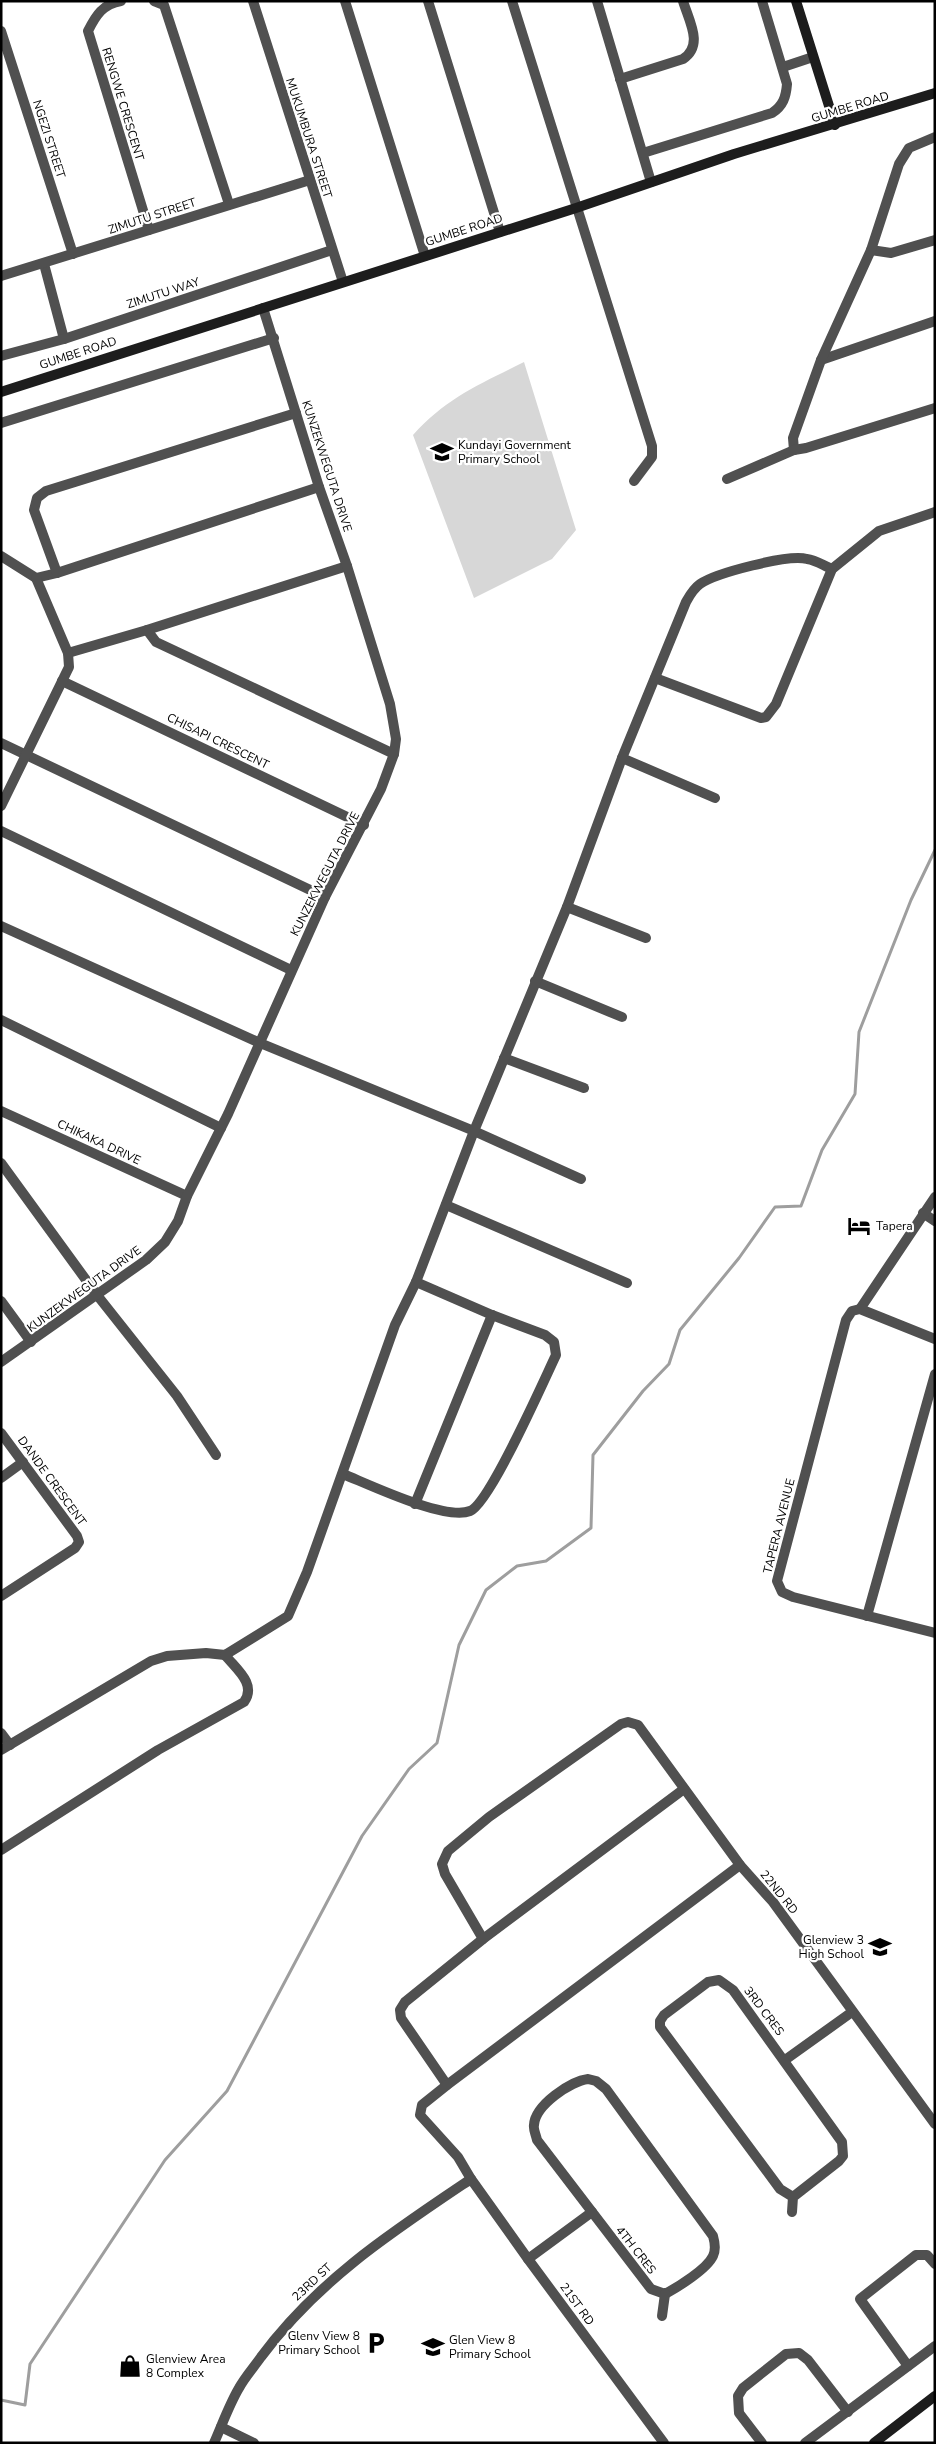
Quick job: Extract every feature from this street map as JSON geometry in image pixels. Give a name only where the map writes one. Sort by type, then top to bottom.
[{"type":"street","name":"RENGWE CRESCENT","points":[[121,1],[106,5],[96,15],[88,30],[149,230]]},
{"type":"street","points":[[154,1],[164,5],[228,204]]},
{"type":"street","name":"MUKUMBURA STREET","points":[[253,1],[343,282]]},
{"type":"street","points":[[345,1],[425,256]]},
{"type":"street","points":[[428,1],[500,232]]},
{"type":"street","points":[[512,1],[576,208],[622,344],[652,446],[652,457],[634,480]]},
{"type":"street","points":[[597,1],[652,182]]},
{"type":"street","points":[[620,79],[683,60],[690,55],[693,50],[694,36],[683,1]]},
{"type":"street","points":[[643,153],[772,113],[780,108],[786,95],[787,84],[784,67],[762,1]]},
{"type":"street","points":[[796,1],[835,125]]},
{"type":"street","name":"NGEZI STREET","points":[[1,31],[73,254]]},
{"type":"street","points":[[784,67],[813,57]]},
{"type":"street","name":"GUMBE ROAD","points":[[1,392],[576,208],[734,154],[835,125],[935,93]]},
{"type":"street","points":[[794,450],[793,438],[821,360],[870,250],[904,154],[909,148],[920,142],[935,138]]},
{"type":"street","name":"ZIMUTU STREET","points":[[1,276],[310,180]]},
{"type":"street","points":[[870,250],[891,253],[935,240]]},
{"type":"street","name":"ZIMUTU WAY","points":[[1,356],[64,339],[332,250]]},
{"type":"street","points":[[44,264],[64,339]]},
{"type":"street","name":"KUNZEKWEGUTA DRIVE","points":[[1,1362],[146,1260],[165,1242],[178,1221],[187,1196],[221,1128],[325,897],[382,789],[394,754],[396,739],[390,704],[263,308]]},
{"type":"street","points":[[821,360],[935,321]]},
{"type":"street","points":[[1,423],[274,338]]},
{"type":"street","points":[[727,479],[794,450],[806,448],[935,408]]},
{"type":"street","points":[[57,573],[34,510],[37,498],[46,491],[296,413]]},
{"type":"street","points":[[36,578],[57,573],[319,487]]},
{"type":"street","points":[[654,678],[761,718],[766,717],[776,704],[832,569],[860,544],[879,531],[935,512]]},
{"type":"street","points":[[1,556],[36,578],[68,653],[69,666],[1,806]]},
{"type":"street","points":[[1,1732],[5,1748],[151,1660],[167,1656],[206,1653],[225,1655],[288,1616],[307,1572],[395,1325],[416,1282],[474,1131],[567,906],[622,758],[686,602],[693,590],[701,583],[724,574],[783,558],[808,558],[832,569]]},
{"type":"street","points":[[68,653],[147,630],[347,566]]},
{"type":"street","points":[[147,630],[156,642],[394,754]]},
{"type":"street","name":"CHISAPI CRESCENT","points":[[62,681],[364,825]]},
{"type":"street","points":[[1,743],[325,897]]},
{"type":"street","points":[[622,758],[715,798]]},
{"type":"street","points":[[1,831],[291,970]]},
{"type":"street","points":[[567,906],[646,938]]},
{"type":"street","points":[[1,926],[260,1043],[474,1131],[581,1179]]},
{"type":"street","points":[[535,981],[622,1017]]},
{"type":"street","points":[[1,1020],[221,1128]]},
{"type":"street","points":[[504,1058],[584,1088]]},
{"type":"street","name":"CHIKAKA DRIVE","points":[[1,1111],[187,1196]]},
{"type":"street","points":[[1,1164],[97,1295],[177,1396],[216,1454]]},
{"type":"street","name":"TAPERA AVENUE","points":[[935,1196],[860,1309],[852,1312],[846,1320],[777,1581],[782,1592],[793,1597],[935,1633]]},
{"type":"street","points":[[446,1205],[627,1283]]},
{"type":"street","points":[[923,1213],[935,1221]]},
{"type":"street","points":[[343,1474],[416,1504],[452,1512],[470,1512],[478,1504],[510,1452],[556,1355],[554,1342],[545,1335],[492,1315],[416,1282]]},
{"type":"street","points":[[1,1301],[31,1342]]},
{"type":"street","points":[[860,1309],[935,1339]]},
{"type":"street","points":[[416,1504],[492,1315]]},
{"type":"street","points":[[868,1616],[935,1374]]},
{"type":"street","name":"DANDE CRESCENT","points":[[1,1433],[77,1536],[78,1542],[75,1548],[1,1596]]},
{"type":"street","points":[[1,1478],[23,1462]]},
{"type":"street","points":[[1,1850],[158,1750],[244,1702],[249,1692],[248,1683],[225,1655]]},
{"type":"street","name":"22ND RD","points":[[482,1939],[442,1869],[444,1858],[448,1851],[489,1817],[620,1724],[628,1722],[638,1725],[740,1866],[773,1902],[935,2124]]},
{"type":"street","points":[[684,1789],[482,1939],[405,2002],[400,2010],[402,2018],[447,2085],[740,1866]]},
{"type":"street","name":"3RD CRES","points":[[719,1980],[733,1990],[842,2142],[844,2151],[839,2161],[793,2197],[780,2189],[662,2032],[660,2021],[664,2014],[708,1982],[719,1980]]},
{"type":"street","points":[[785,2060],[852,2012]]},
{"type":"street","name":"4TH CRES","points":[[588,2078],[596,2081],[606,2089],[713,2236],[714,2255],[709,2263],[675,2289],[665,2294],[651,2289],[537,2140],[534,2126],[538,2112],[544,2104],[579,2080],[588,2078]]},
{"type":"street","name":"21ST RD","points":[[447,2085],[422,2105],[420,2115],[458,2157],[471,2180],[664,2443]]},
{"type":"street","name":"23RD ST","points":[[214,2443],[239,2387],[274,2340],[303,2306],[336,2275],[393,2231],[471,2180]]},
{"type":"street","points":[[792,2212],[793,2197]]},
{"type":"street","points":[[528,2259],[592,2212]]},
{"type":"street","points":[[908,2366],[860,2299],[916,2255],[927,2255],[935,2264]]},
{"type":"street","points":[[662,2316],[665,2294]]},
{"type":"street","points":[[805,2443],[935,2346]]},
{"type":"street","points":[[762,2443],[739,2413],[738,2396],[743,2388],[786,2354],[799,2353],[808,2360],[848,2412]]},
{"type":"street","points":[[874,2443],[934,2397]]},
{"type":"street","points":[[221,2427],[254,2443]]},
{"type":"shaded area","points":[[524,362],[576,530],[552,559],[474,598],[413,435],[425,422],[451,401]]},
{"type":"waterway","points":[[1,2400],[25,2405],[30,2364],[165,2160],[227,2091],[362,1836],[409,1769],[437,1743],[459,1645],[486,1590],[517,1566],[546,1561],[591,1528],[593,1455],[643,1391],[669,1364],[680,1330],[739,1258],[775,1207],[801,1206],[822,1150],[855,1094],[859,1032],[911,900],[935,850]]},
{"type":"place","name":"Kundayi Government Primary School","points":[[442,452]]},
{"type":"place","name":"Tapera","points":[[859,1226]]},
{"type":"place","name":"Glenview 3 High School","points":[[880,1947]]},
{"type":"place","name":"Glenv View 8 Primary School","points":[[376,2343]]},
{"type":"place","name":"Glen View 8 Primary School","points":[[433,2347]]},
{"type":"place","name":"Glenview Area 8 Complex","points":[[130,2366]]}]
